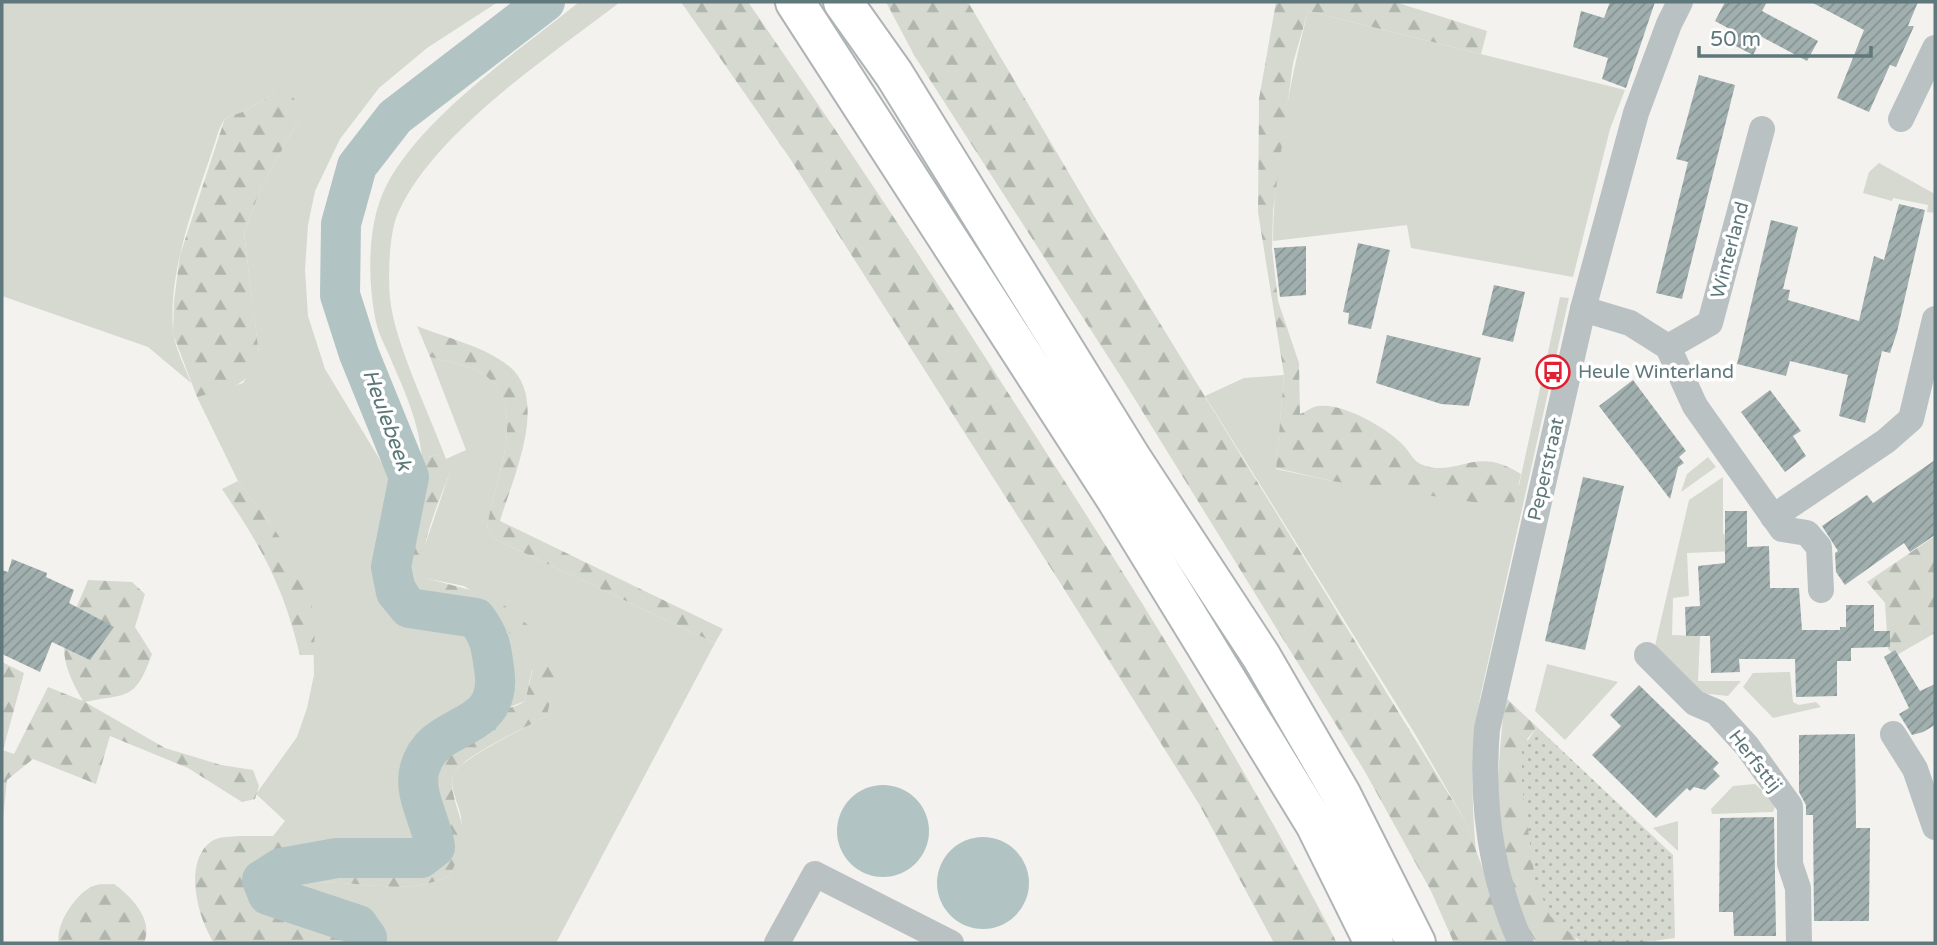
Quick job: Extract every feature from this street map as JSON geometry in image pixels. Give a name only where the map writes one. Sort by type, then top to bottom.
[{"type":"highway","points":[[778,2],[854,95]]},
{"type":"highway","points":[[794,2],[1116,499],[1315,824],[1374,943]]},
{"type":"highway","points":[[843,2],[894,74],[1132,459],[1261,656],[1341,794],[1416,943]]},
{"type":"highway","points":[[858,2],[894,74]]},
{"type":"street","name":"Peperstraat","points":[[1521,943],[1509,916],[1491,856],[1483,790],[1487,729],[1583,309],[1636,113],[1669,24],[1680,2]]},
{"type":"street","points":[[1901,118],[1934,54]]},
{"type":"street","name":"Winterland","points":[[1668,347],[1710,323],[1762,130]]},
{"type":"street","points":[[1583,309],[1630,323],[1668,347],[1695,406],[1778,523],[1807,533],[1819,547],[1821,590]]},
{"type":"street","points":[[1778,523],[1886,441],[1923,421],[1935,319]]},
{"type":"street","name":"Herfsttij","points":[[1647,655],[1695,703],[1716,712],[1747,746],[1790,806],[1790,864],[1798,888],[1800,943]]},
{"type":"street","points":[[1893,734],[1925,764],[1935,827]]},
{"type":"street","points":[[777,943],[815,874],[951,943]]},
{"type":"green space","points":[[2,2],[498,2],[427,48],[379,88],[340,139],[315,191],[308,225],[305,270],[308,316],[325,369],[397,488],[387,571],[394,603],[402,618],[450,622],[472,631],[479,640],[487,664],[486,701],[473,712],[434,733],[417,758],[414,787],[426,833],[422,842],[410,851],[367,851],[296,858],[301,851],[286,836],[273,836],[285,821],[256,794],[297,737],[307,708],[314,675],[313,612],[270,523],[238,481],[197,397],[243,383],[259,354],[244,233],[262,185],[299,120],[276,92],[245,111],[225,118],[219,130],[187,229],[175,280],[173,331],[191,383],[148,347],[2,296]]},
{"type":"green space","points":[[579,2],[620,2],[496,97],[438,153],[415,183],[398,213],[393,231],[389,279],[393,316],[405,357],[446,459],[466,450],[430,357],[480,372],[499,391],[506,409],[507,428],[487,530],[495,539],[715,643],[556,943],[376,943],[372,931],[364,921],[353,914],[326,904],[285,896],[277,889],[277,884],[294,873],[320,868],[316,877],[321,883],[403,887],[435,882],[450,875],[462,832],[461,817],[452,786],[457,769],[500,741],[547,716],[532,669],[525,701],[500,711],[501,659],[491,616],[506,633],[518,633],[530,638],[536,632],[464,586],[429,579],[422,571],[422,554],[451,469],[437,455],[422,458],[411,409],[377,327],[370,258],[377,210],[397,168],[417,141],[442,115],[498,66]]},
{"type":"green space","points":[[681,2],[748,2],[935,280],[1121,570],[1269,816],[1337,943],[1274,943],[1199,804],[1059,581],[789,157]]},
{"type":"green space","points":[[886,2],[968,2],[1093,214],[1464,819],[1511,943],[1454,943],[1431,891],[1364,770],[1123,380],[914,55]]},
{"type":"green space","points":[[1276,2],[1395,2],[1487,31],[1481,54],[1308,11],[1293,63],[1273,211],[1272,249],[1278,301],[1299,363],[1300,414],[1319,406],[1353,413],[1398,440],[1415,460],[1423,465],[1447,468],[1479,461],[1505,466],[1521,474],[1513,508],[1332,481],[1276,468],[1284,375],[1258,212],[1259,99]]},
{"type":"green space","points":[[1308,11],[1625,90],[1610,129],[1573,277],[1411,248],[1407,225],[1273,241],[1276,183],[1284,125]]},
{"type":"green space","points":[[276,92],[291,95],[298,104],[299,120],[262,185],[244,233],[259,354],[255,366],[243,381],[227,389],[197,397],[173,334],[180,255],[225,118],[245,111]]},
{"type":"green space","points":[[1879,163],[1935,194],[1935,213],[1927,212],[1928,205],[1893,198],[1892,201],[1863,193],[1869,172]]},
{"type":"green space","points":[[1560,297],[1569,298],[1480,698],[1473,775],[1476,852],[1464,819],[1415,734],[1205,396],[1244,378],[1284,375],[1276,469],[1332,481],[1519,485]]},
{"type":"green space","points":[[417,326],[489,353],[510,367],[522,382],[527,400],[524,442],[500,521],[723,629],[715,643],[495,539],[487,530],[505,450],[506,409],[499,391],[486,376],[466,366],[430,357]]},
{"type":"green space","points":[[437,455],[446,459],[451,469],[426,542],[424,569],[429,579],[493,596],[536,632],[530,639],[502,631],[483,611],[473,606],[413,602],[405,586],[402,569],[404,531],[422,458]]},
{"type":"green space","points":[[1708,457],[1716,467],[1681,492],[1687,474]]},
{"type":"green space","points":[[1723,477],[1723,534],[1737,535],[1738,551],[1687,553],[1689,596],[1673,598],[1672,635],[1700,636],[1698,681],[1741,681],[1728,696],[1699,693],[1654,650],[1689,500]]},
{"type":"green space","points":[[238,481],[283,542],[302,576],[314,617],[314,655],[300,655],[270,568],[222,489]]},
{"type":"green space","points":[[1935,536],[1935,633],[1895,656],[1888,649],[1885,603],[1867,582]]},
{"type":"green space","points":[[88,580],[132,582],[145,594],[135,627],[152,654],[140,680],[128,693],[85,702],[165,748],[221,765],[253,770],[259,786],[255,799],[242,802],[188,768],[110,736],[96,784],[33,759],[7,780],[2,828],[2,662],[24,673],[3,750],[14,754],[48,687],[83,701],[73,682],[64,653],[68,628]]},
{"type":"green space","points":[[546,654],[554,660],[556,669],[547,716],[475,755],[457,769],[453,776],[453,792],[463,833],[459,855],[450,875],[435,882],[403,887],[321,883],[316,877],[320,868],[393,871],[417,868],[432,861],[439,851],[440,837],[426,774],[430,760],[443,745],[462,731],[525,701],[536,655]]},
{"type":"green space","points":[[1547,664],[1618,682],[1565,740],[1535,711]]},
{"type":"green space","points":[[1790,672],[1793,702],[1799,705],[1816,702],[1821,707],[1773,718],[1743,687],[1753,673]]},
{"type":"green space","points":[[1505,697],[1537,727],[1527,739],[1576,940],[1582,943],[1536,943],[1520,913],[1509,883],[1502,853],[1498,793]]},
{"type":"green space","points":[[1537,727],[1673,855],[1675,938],[1636,943],[1582,943],[1550,916],[1535,880],[1522,786],[1522,749]]},
{"type":"green space","points":[[1755,784],[1776,803],[1773,812],[1712,814],[1711,809],[1733,786]]},
{"type":"green space","points":[[1678,821],[1678,851],[1653,828]]},
{"type":"green space","points":[[286,836],[298,841],[301,851],[296,858],[255,869],[252,888],[261,898],[350,932],[358,939],[358,943],[214,943],[198,905],[195,876],[197,862],[212,841],[222,837]]},
{"type":"green space","points":[[114,884],[128,895],[140,910],[146,926],[144,943],[59,943],[63,919],[79,897],[94,886]]},
{"type":"shaded area","points":[[883,785],[900,789],[915,799],[925,814],[929,831],[925,848],[915,863],[900,873],[883,877],[866,873],[851,863],[841,848],[837,831],[841,814],[851,799],[866,789]]},
{"type":"shaded area","points":[[983,837],[1000,841],[1015,851],[1025,866],[1029,883],[1025,900],[1015,915],[1000,925],[983,929],[966,925],[951,915],[941,900],[937,883],[941,866],[951,851],[966,841]]},
{"type":"building","points":[[1610,2],[1655,2],[1626,88],[1602,79],[1608,58],[1573,47],[1581,11],[1604,18]]},
{"type":"building","points":[[1725,2],[1767,2],[1762,11],[1818,41],[1807,61],[1762,37],[1753,55],[1732,44],[1737,33],[1715,21]]},
{"type":"building","points":[[1811,2],[1918,2],[1908,26],[1914,26],[1896,67],[1890,65],[1869,112],[1837,98],[1864,30]]},
{"type":"building","points":[[1699,75],[1735,85],[1682,299],[1656,293],[1688,162],[1676,159]]},
{"type":"building","points":[[1899,204],[1925,210],[1897,332],[1890,353],[1882,351],[1865,423],[1839,416],[1848,375],[1790,361],[1786,376],[1737,364],[1771,220],[1798,227],[1783,289],[1790,290],[1788,300],[1859,321],[1874,256],[1884,260]]},
{"type":"building","points":[[1358,243],[1390,250],[1371,329],[1348,324],[1349,313],[1343,312]]},
{"type":"building","points":[[1306,246],[1306,295],[1280,297],[1274,248]]},
{"type":"building","points":[[1494,285],[1525,292],[1513,342],[1482,335]]},
{"type":"building","points":[[1387,335],[1481,358],[1469,406],[1441,404],[1376,383]]},
{"type":"building","points":[[1633,380],[1686,451],[1679,457],[1684,463],[1678,467],[1670,499],[1599,406]]},
{"type":"building","points":[[1770,390],[1801,431],[1793,436],[1806,456],[1785,472],[1741,412]]},
{"type":"building","points":[[1935,460],[1935,535],[1910,552],[1904,543],[1845,585],[1836,572],[1835,553],[1838,551],[1822,526],[1867,495],[1873,503]]},
{"type":"building","points":[[1583,477],[1624,486],[1585,650],[1545,641]]},
{"type":"building","points":[[1725,511],[1747,511],[1747,547],[1769,546],[1770,588],[1799,588],[1802,630],[1840,630],[1840,627],[1846,627],[1846,605],[1874,605],[1874,631],[1890,631],[1890,647],[1851,648],[1851,661],[1837,661],[1837,696],[1796,697],[1795,659],[1739,659],[1740,672],[1711,673],[1710,636],[1686,636],[1685,607],[1700,606],[1698,566],[1725,563]]},
{"type":"building","points":[[12,559],[47,573],[46,577],[74,590],[69,603],[114,627],[90,660],[52,642],[40,672],[2,654],[2,570],[8,572]]},
{"type":"building","points":[[1895,650],[1920,691],[1935,684],[1935,725],[1912,735],[1899,714],[1909,708],[1884,657]]},
{"type":"building","points":[[1639,685],[1719,763],[1713,769],[1720,776],[1705,790],[1694,787],[1690,791],[1687,788],[1656,818],[1592,755],[1621,726],[1610,715]]},
{"type":"building","points":[[1855,734],[1856,828],[1870,828],[1869,921],[1814,921],[1813,815],[1806,815],[1806,805],[1799,792],[1799,735]]},
{"type":"building","points":[[1774,817],[1776,936],[1734,936],[1733,912],[1719,912],[1720,818]]},
{"type":"waterway","name":"Heulebeek","points":[[367,943],[367,938],[358,925],[268,895],[262,880],[281,868],[337,858],[421,858],[435,847],[420,797],[420,768],[428,752],[439,740],[479,716],[489,705],[495,690],[489,642],[476,618],[409,608],[396,592],[391,567],[409,477],[359,354],[340,295],[341,224],[357,166],[395,117],[545,2]]},
{"type":"place","name":"Heule Winterland","points":[[1553,372]]}]
